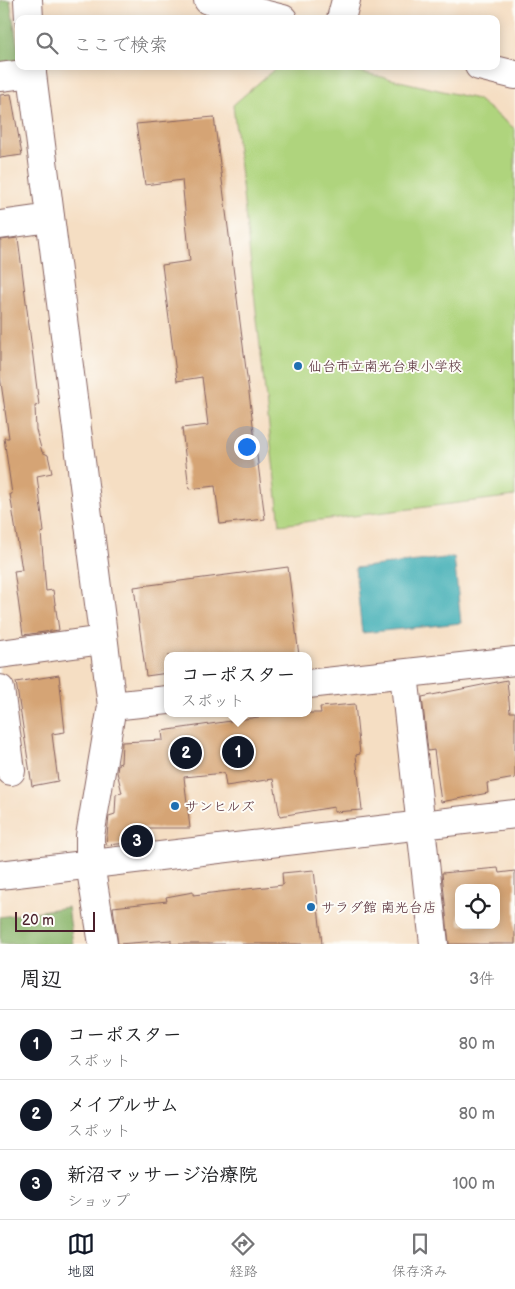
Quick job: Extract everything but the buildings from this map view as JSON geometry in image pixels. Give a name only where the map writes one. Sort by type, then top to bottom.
[{"type":"street","points":[[28,0],[29,15]]},
{"type":"street","points":[[208,0],[267,15]]},
{"type":"street","points":[[342,15],[346,0]]},
{"type":"street","points":[[0,77],[28,70]]},
{"type":"street","points":[[32,70],[112,706],[90,836],[90,864],[103,944]]},
{"type":"street","points":[[495,70],[515,75]]},
{"type":"street","points":[[0,225],[50,218]]},
{"type":"street","points":[[0,654],[103,640]]},
{"type":"street","points":[[312,684],[515,661]]},
{"type":"street","points":[[404,674],[434,944]]},
{"type":"street","points":[[0,689],[11,771]]},
{"type":"street","points":[[112,706],[164,700]]},
{"type":"street","points":[[0,875],[515,814]]},
{"type":"green space","points":[[0,0],[10,0],[15,31],[15,65],[0,67]]},
{"type":"green space","points":[[273,70],[352,70],[477,99],[515,129],[515,496],[280,525],[233,105]]},
{"type":"green space","points":[[68,907],[73,944],[0,944],[0,917]]},
{"type":"water","points":[[454,557],[461,623],[362,633],[355,568]]},
{"type":"place","name":"仙台市立南光台東小学校","points":[[298,366]]},
{"type":"place","name":"コーポスター","points":[[238,752]]},
{"type":"place","name":"メイプルサム","points":[[186,753]]},
{"type":"place","name":"サンヒルズ","points":[[175,806]]},
{"type":"place","name":"新沼マッサージ治療院","points":[[137,841]]},
{"type":"place","name":"サラダ館 南光台店","points":[[311,907]]}]
